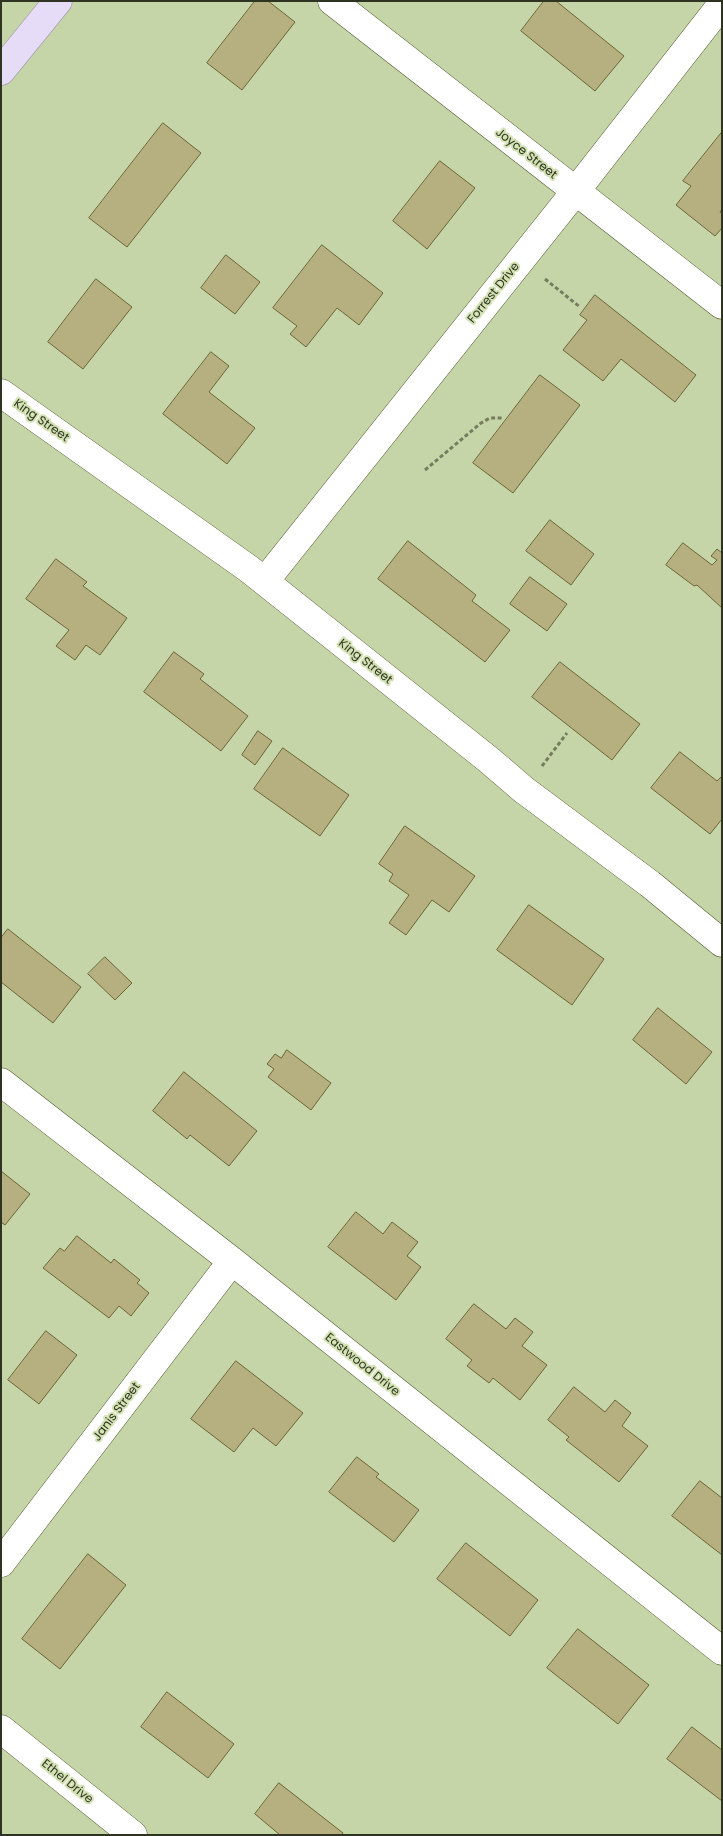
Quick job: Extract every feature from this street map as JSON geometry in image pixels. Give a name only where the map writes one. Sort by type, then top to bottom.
[{"type":"main road","points":[[1,70],[58,1]]},
{"type":"street","name":"Joyce Street","points":[[332,1],[722,306]]},
{"type":"street","name":"Forrest Drive","points":[[265,581],[722,4]]},
{"type":"street","name":"King Street","points":[[1,393],[265,581],[524,790],[650,884],[722,943]]},
{"type":"street","name":"Eastwood Drive","points":[[1,1082],[232,1261],[722,1651]]},
{"type":"street","name":"Janis Street","points":[[1,1563],[232,1261]]},
{"type":"street","name":"Ethel Drive","points":[[1,1729],[134,1835]]},
{"type":"path","points":[[520,260],[580,307]]},
{"type":"path","points":[[425,470],[481,423],[490,418],[504,418]]},
{"type":"path","points":[[524,790],[567,733]]},
{"type":"building","points":[[255,1],[268,1],[295,22],[242,90],[207,63]]},
{"type":"building","points":[[544,1],[556,1],[624,56],[595,91],[521,31]]},
{"type":"building","points":[[163,123],[201,153],[127,247],[89,218]]},
{"type":"building","points":[[722,132],[722,209],[720,212],[722,213],[722,228],[715,236],[676,205],[691,186],[683,181]]},
{"type":"building","points":[[440,161],[475,188],[427,249],[393,221]]},
{"type":"building","points":[[322,245],[383,293],[359,325],[337,308],[306,347],[290,334],[297,326],[273,308]]},
{"type":"building","points":[[226,255],[260,282],[235,314],[201,288]]},
{"type":"building","points":[[96,279],[132,307],[83,369],[48,342]]},
{"type":"building","points":[[595,295],[696,375],[675,402],[621,359],[603,381],[563,350],[587,320],[580,315]]},
{"type":"building","points":[[211,352],[229,366],[209,392],[255,428],[227,464],[163,414]]},
{"type":"building","points":[[540,375],[580,405],[513,493],[473,463]]},
{"type":"building","points":[[550,520],[594,554],[571,585],[526,551]]},
{"type":"building","points":[[408,541],[476,595],[472,601],[510,630],[485,662],[378,579]]},
{"type":"building","points":[[683,543],[712,565],[717,560],[711,556],[717,549],[722,553],[722,608],[697,585],[694,586],[666,565]]},
{"type":"building","points":[[56,559],[87,582],[83,586],[127,618],[100,655],[86,645],[75,660],[56,646],[69,630],[26,599]]},
{"type":"building","points":[[530,577],[567,604],[547,631],[510,604]]},
{"type":"building","points":[[174,652],[204,674],[200,679],[248,716],[221,751],[144,692]]},
{"type":"building","points":[[560,662],[640,724],[612,760],[532,697]]},
{"type":"building","points":[[258,731],[272,741],[255,765],[242,755]]},
{"type":"building","points":[[283,748],[349,795],[320,836],[254,789]]},
{"type":"building","points":[[680,752],[717,781],[722,776],[722,819],[710,834],[651,788]]},
{"type":"building","points":[[405,826],[475,876],[449,912],[432,900],[406,935],[389,923],[409,895],[389,881],[393,874],[379,864]]},
{"type":"building","points":[[529,905],[604,959],[572,1005],[497,950]]},
{"type":"building","points":[[8,929],[81,987],[53,1023],[1,982],[1,938]]},
{"type":"building","points":[[105,957],[132,983],[115,1000],[88,974]]},
{"type":"building","points":[[658,1008],[712,1052],[686,1084],[633,1040]]},
{"type":"building","points":[[287,1050],[331,1083],[311,1110],[268,1077],[274,1069],[267,1064],[275,1054],[281,1058]]},
{"type":"building","points":[[184,1072],[257,1131],[229,1166],[190,1135],[187,1139],[153,1111]]},
{"type":"building","points":[[1,1171],[30,1194],[5,1225],[1,1222]]},
{"type":"building","points":[[356,1212],[383,1234],[392,1222],[418,1242],[407,1256],[421,1267],[396,1300],[328,1247]]},
{"type":"building","points":[[77,1236],[111,1263],[114,1259],[140,1280],[137,1283],[149,1293],[131,1316],[119,1306],[109,1318],[43,1268],[60,1248],[64,1251]]},
{"type":"building","points":[[474,1304],[506,1329],[515,1318],[533,1332],[522,1346],[547,1365],[520,1400],[493,1378],[489,1383],[467,1366],[472,1360],[446,1339]]},
{"type":"building","points":[[46,1331],[77,1355],[39,1404],[8,1380]]},
{"type":"building","points":[[236,1361],[303,1413],[276,1446],[253,1428],[234,1452],[191,1419]]},
{"type":"building","points":[[574,1387],[605,1412],[615,1400],[631,1413],[622,1426],[648,1446],[619,1482],[566,1440],[569,1437],[548,1420]]},
{"type":"building","points":[[357,1457],[379,1474],[376,1477],[419,1510],[394,1542],[329,1492]]},
{"type":"building","points":[[700,1481],[722,1498],[722,1555],[672,1516]]},
{"type":"building","points":[[466,1543],[538,1600],[510,1636],[437,1579]]},
{"type":"building","points":[[88,1554],[126,1585],[60,1669],[22,1639]]},
{"type":"building","points":[[578,1629],[649,1685],[618,1724],[547,1668]]},
{"type":"building","points":[[167,1692],[234,1744],[208,1778],[141,1727]]},
{"type":"building","points":[[692,1727],[722,1750],[722,1801],[667,1759]]},
{"type":"building","points":[[279,1783],[343,1833],[342,1835],[280,1835],[255,1814]]}]
